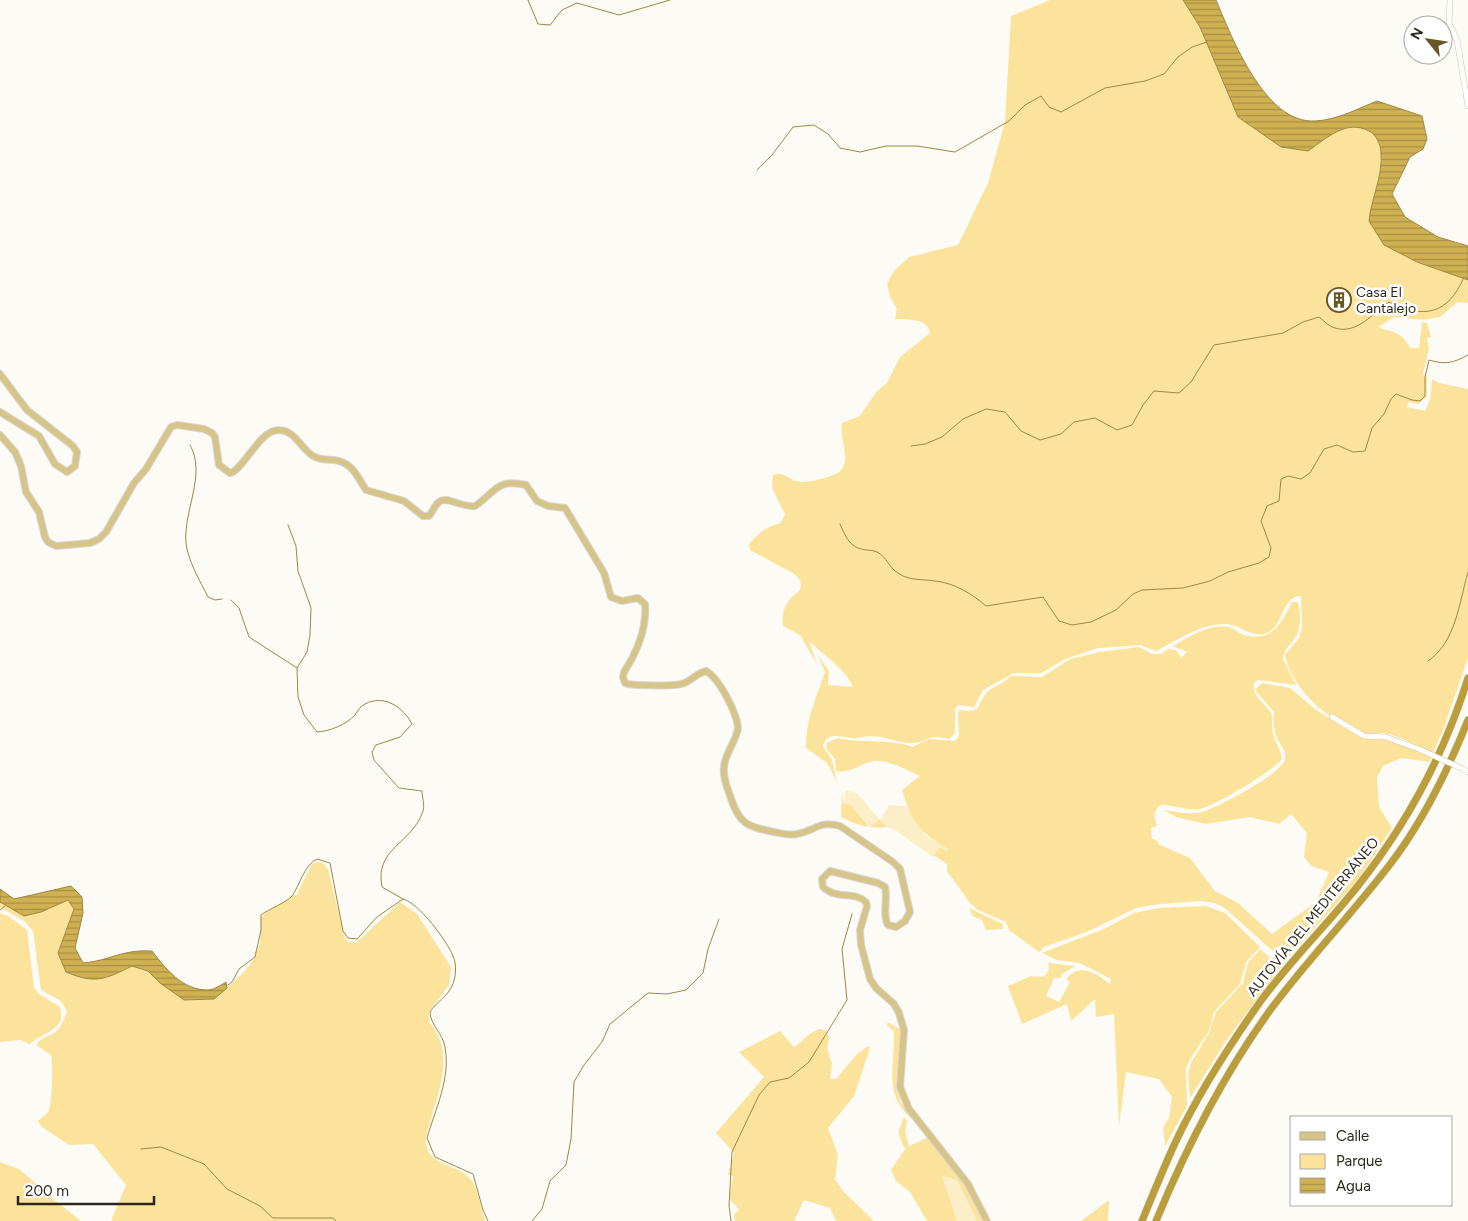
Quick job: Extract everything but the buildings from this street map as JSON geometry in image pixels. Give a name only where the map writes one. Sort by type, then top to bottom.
[{"type":"highway","name":"AUTOVÍA DEL MEDITERRÁNEO","points":[[1142,1221],[1176,1140],[1214,1071],[1288,964],[1356,888],[1378,860],[1418,797],[1457,713],[1468,678]]},
{"type":"highway","name":"AUTOVÍA DEL MEDITERRÁNEO","points":[[1156,1221],[1188,1147],[1230,1070],[1301,970],[1393,861],[1430,802],[1451,762],[1468,720]]},
{"type":"main road","points":[[0,374],[27,410],[77,452],[75,466],[67,472],[59,468],[39,436],[0,412]]},
{"type":"main road","points":[[0,435],[15,452],[21,466],[26,492],[39,512],[45,537],[48,542],[56,546],[90,543],[99,539],[106,532],[134,483],[146,469],[166,434],[171,427],[177,425],[204,429],[212,433],[215,437],[219,465],[230,472],[238,470],[250,450],[275,430],[285,431],[294,437],[307,453],[318,459],[340,461],[352,466],[366,490],[404,501],[423,516],[429,516],[438,502],[444,499],[463,507],[475,506],[496,486],[504,484],[526,485],[537,501],[548,506],[565,508],[604,572],[611,597],[622,601],[638,598],[645,604],[646,613],[640,640],[624,672],[625,683],[640,686],[679,685],[700,672],[706,671],[714,677],[718,684],[738,721],[737,735],[724,765],[723,775],[736,813],[742,821],[750,827],[788,835],[802,833],[820,825],[840,826],[893,862],[900,869],[910,912],[905,922],[896,927],[888,925],[885,920],[888,897],[886,887],[836,871],[825,874],[822,883],[823,887],[830,894],[858,898],[866,902],[867,906],[860,930],[866,968],[876,988],[894,1004],[904,1030],[900,1087],[902,1096],[909,1109],[968,1184],[987,1221]]},
{"type":"street","points":[[1450,0],[1449,22],[1457,40],[1468,106]]},
{"type":"street","points":[[1332,717],[1364,736],[1386,737],[1421,750],[1465,771]]},
{"type":"shaded area","points":[[846,790],[858,794],[879,819],[871,828],[851,805],[843,804]]},
{"type":"shaded area","points":[[889,805],[905,806],[926,836],[948,849],[947,851],[939,847],[933,857],[895,830],[887,827],[881,819]]},
{"type":"shaded area","points":[[942,1176],[957,1180],[977,1221],[957,1221]]},
{"type":"green space","points":[[1050,0],[1183,0],[1200,27],[1232,105],[1308,151],[1330,136],[1345,129],[1352,127],[1361,128],[1372,132],[1379,143],[1381,162],[1369,221],[1384,245],[1417,262],[1468,280],[1468,303],[1458,302],[1440,317],[1423,320],[1394,317],[1378,327],[1400,335],[1410,348],[1419,348],[1422,322],[1427,323],[1431,337],[1427,338],[1429,349],[1423,374],[1427,377],[1427,397],[1418,404],[1409,402],[1407,407],[1425,411],[1430,400],[1432,379],[1439,383],[1468,389],[1468,658],[1443,730],[1429,762],[1401,758],[1383,766],[1377,777],[1379,807],[1392,828],[1357,881],[1288,958],[1228,1038],[1190,1098],[1188,1072],[1191,1063],[1209,1033],[1216,1012],[1243,983],[1248,963],[1260,949],[1272,959],[1276,954],[1226,909],[1215,903],[1200,901],[1136,908],[1089,931],[1044,947],[1039,952],[1009,930],[1006,922],[978,910],[970,903],[947,871],[947,864],[935,856],[933,857],[939,847],[947,851],[948,849],[923,832],[918,826],[909,811],[902,790],[920,776],[879,761],[868,762],[841,772],[836,771],[835,759],[826,748],[827,743],[838,738],[903,744],[913,747],[928,739],[955,741],[959,736],[959,710],[972,711],[978,708],[988,691],[1011,676],[1042,677],[1070,659],[1100,652],[1139,647],[1152,654],[1160,654],[1169,649],[1176,650],[1181,658],[1187,652],[1173,646],[1192,635],[1213,627],[1229,627],[1244,635],[1254,637],[1269,634],[1279,624],[1292,602],[1297,602],[1300,614],[1299,630],[1286,649],[1283,658],[1296,685],[1258,680],[1254,683],[1254,688],[1257,696],[1272,715],[1273,733],[1282,759],[1255,780],[1207,807],[1195,809],[1161,805],[1155,814],[1157,826],[1151,828],[1152,839],[1158,841],[1158,844],[1190,858],[1215,891],[1238,903],[1272,934],[1316,902],[1329,872],[1311,866],[1304,857],[1307,833],[1291,814],[1279,824],[1250,817],[1206,824],[1176,817],[1164,810],[1188,813],[1202,812],[1221,804],[1262,781],[1281,765],[1285,759],[1285,753],[1275,732],[1274,712],[1255,690],[1262,683],[1290,688],[1316,710],[1359,736],[1388,739],[1420,752],[1422,748],[1393,735],[1382,733],[1365,734],[1350,728],[1325,713],[1304,693],[1289,668],[1285,655],[1299,638],[1302,628],[1301,596],[1290,600],[1277,624],[1267,633],[1256,634],[1232,625],[1217,624],[1199,629],[1156,651],[1140,645],[1098,648],[1065,659],[1041,673],[1014,673],[983,690],[974,707],[958,705],[955,709],[955,733],[949,739],[931,737],[912,743],[875,736],[854,738],[834,736],[828,738],[823,746],[832,760],[837,782],[827,763],[806,748],[810,718],[825,672],[817,654],[829,671],[828,685],[853,687],[840,668],[809,641],[817,664],[800,635],[783,626],[783,615],[786,605],[800,590],[801,582],[796,575],[750,550],[749,544],[763,530],[781,523],[785,514],[772,488],[773,475],[781,474],[802,482],[824,478],[840,472],[845,458],[842,423],[860,416],[877,391],[887,383],[900,357],[930,333],[925,324],[916,320],[895,319],[897,309],[890,297],[887,284],[893,272],[909,257],[958,245],[988,183],[1005,122],[1011,16]]},
{"type":"green space","points":[[842,792],[843,803],[851,805],[869,827],[841,817]]},
{"type":"green space","points":[[879,819],[887,827],[880,827],[871,827]]},
{"type":"green space","points":[[323,863],[328,869],[345,939],[349,942],[357,942],[400,902],[417,914],[451,967],[449,985],[429,1012],[429,1022],[441,1043],[443,1067],[442,1079],[427,1131],[426,1141],[432,1156],[438,1161],[467,1175],[472,1181],[485,1221],[111,1221],[126,1185],[93,1144],[69,1145],[42,1127],[38,1121],[49,1110],[52,1066],[51,1055],[36,1045],[44,1037],[56,1032],[60,1028],[67,1011],[61,1001],[41,990],[33,931],[24,921],[0,907],[0,902],[25,916],[68,900],[74,909],[65,933],[66,972],[85,978],[100,979],[114,975],[132,966],[148,971],[160,983],[184,1000],[214,999],[250,965],[259,945],[261,933],[260,919],[265,913],[297,894],[312,864]]},
{"type":"green space","points":[[1206,906],[1225,913],[1260,947],[1246,962],[1240,984],[1214,1012],[1209,1031],[1190,1059],[1186,1068],[1187,1106],[1165,1146],[1163,1127],[1169,1118],[1172,1097],[1159,1079],[1126,1072],[1119,1126],[1114,1014],[1096,1017],[1095,999],[1071,1021],[1067,1004],[1022,1024],[1008,986],[1031,976],[1040,977],[1046,975],[1049,969],[1048,963],[1075,966],[1062,974],[1060,978],[1054,978],[1046,996],[1059,1002],[1070,982],[1066,979],[1076,971],[1088,971],[1110,984],[1111,979],[1080,963],[1057,960],[1042,953],[1104,929],[1134,913],[1159,908]]},
{"type":"green space","points":[[969,908],[1003,924],[1003,929],[986,930],[982,920],[973,916]]},
{"type":"green space","points":[[0,913],[8,916],[27,930],[34,988],[39,994],[60,1007],[61,1015],[57,1026],[30,1044],[20,1040],[0,1042]]},
{"type":"green space","points":[[889,1023],[900,1029],[902,1036],[897,1088],[901,1103],[916,1119],[914,1121],[904,1111],[894,1091],[892,1069],[894,1032],[886,1024]]},
{"type":"green space","points":[[821,1029],[827,1032],[829,1038],[827,1048],[832,1064],[830,1079],[836,1079],[857,1054],[868,1046],[870,1048],[854,1096],[828,1128],[838,1155],[835,1179],[844,1192],[874,1221],[836,1221],[830,1208],[804,1200],[794,1221],[735,1221],[734,1215],[739,1209],[729,1199],[733,1176],[728,1175],[734,1153],[716,1133],[764,1077],[739,1052],[780,1031],[794,1047],[810,1034]]},
{"type":"green space","points":[[904,1117],[907,1120],[905,1132],[909,1146],[929,1137],[971,1193],[984,1221],[977,1221],[957,1180],[942,1176],[957,1221],[927,1221],[910,1192],[896,1181],[891,1170],[905,1149],[898,1133]]},
{"type":"green space","points":[[0,1162],[19,1169],[43,1190],[53,1193],[52,1198],[81,1221],[0,1221]]},
{"type":"green space","points":[[1109,1200],[1108,1221],[1081,1221]]},
{"type":"water","points":[[1183,0],[1216,0],[1241,56],[1253,76],[1266,94],[1281,109],[1297,118],[1315,121],[1331,119],[1377,101],[1422,116],[1427,139],[1423,149],[1410,157],[1392,194],[1405,217],[1438,237],[1468,246],[1468,280],[1417,262],[1384,245],[1369,221],[1381,162],[1379,143],[1372,132],[1352,127],[1345,129],[1330,136],[1308,151],[1281,147],[1238,117],[1200,27]]},
{"type":"water","points":[[71,886],[82,897],[83,913],[75,948],[83,963],[124,953],[152,951],[169,971],[190,986],[210,990],[226,982],[227,988],[214,999],[184,1000],[160,983],[148,971],[132,966],[114,975],[99,979],[85,978],[66,972],[58,953],[74,909],[68,900],[41,912],[24,916],[0,902],[0,889],[14,899]]},
{"type":"waterway","points":[[528,0],[538,24],[550,25],[562,10],[577,3],[619,15],[670,0]]},
{"type":"waterway","points":[[757,170],[772,155],[793,127],[814,125],[828,134],[840,148],[860,152],[886,146],[917,146],[955,152],[1009,121],[1025,105],[1041,96],[1049,107],[1061,112],[1105,88],[1145,81],[1164,74],[1178,57],[1192,47],[1207,42]]},
{"type":"waterway","points":[[911,446],[925,444],[942,437],[963,419],[986,409],[1005,412],[1021,431],[1040,440],[1061,434],[1074,422],[1095,418],[1117,430],[1132,425],[1143,405],[1154,391],[1179,393],[1191,382],[1214,345],[1283,333],[1303,322],[1319,317],[1333,327],[1351,328],[1365,321],[1389,302],[1413,311],[1424,312],[1434,310],[1450,299],[1458,290],[1464,277]]},
{"type":"waterway","points":[[840,524],[852,544],[860,549],[877,552],[902,576],[956,586],[986,606],[1043,597],[1059,621],[1072,625],[1091,622],[1116,610],[1133,594],[1142,590],[1183,588],[1210,581],[1228,572],[1259,563],[1269,557],[1271,548],[1261,521],[1267,506],[1279,501],[1281,479],[1288,476],[1301,479],[1310,473],[1324,449],[1337,445],[1353,452],[1365,451],[1372,428],[1384,414],[1391,399],[1396,394],[1420,401],[1425,396],[1425,377],[1429,360],[1449,362],[1468,355]]},
{"type":"waterway","points":[[190,445],[195,456],[196,468],[186,531],[187,550],[208,597],[215,600],[222,599]]},
{"type":"waterway","points":[[288,525],[296,546],[298,571],[311,608],[307,652],[297,668],[298,697],[304,715],[317,732],[332,729],[347,722],[363,705],[372,701],[386,701],[404,712],[412,724],[400,737],[376,745],[372,752],[374,760],[399,788],[422,791],[424,809],[418,822],[389,854],[381,874],[382,887],[403,899]]},
{"type":"waterway","points":[[1428,661],[1437,653],[1451,633],[1468,572]]},
{"type":"waterway","points":[[231,600],[239,608],[249,637],[297,668]]},
{"type":"waterway","points":[[228,985],[232,982],[239,969],[255,957],[261,930],[261,915],[292,896],[305,870],[317,859],[330,863],[343,931],[348,938],[357,939],[377,917],[403,899],[417,907],[445,941],[453,956],[455,967],[454,979],[450,990],[430,1012],[432,1021],[444,1042],[446,1070],[441,1094],[427,1138],[435,1157],[473,1174],[488,1221]]},
{"type":"waterway","points":[[0,910],[5,906]]},
{"type":"waterway","points":[[731,1221],[729,1206],[732,1152],[759,1095],[770,1082],[789,1078],[809,1062],[847,1000],[842,949],[852,914]]},
{"type":"waterway","points":[[532,1221],[542,1209],[550,1181],[566,1165],[571,1139],[574,1082],[584,1065],[602,1042],[610,1024],[648,993],[667,994],[686,990],[703,973],[708,949],[719,919]]},
{"type":"waterway","points":[[141,1149],[161,1147],[204,1164],[227,1189],[260,1206],[273,1218],[333,1218],[336,1221]]},
{"type":"place","name":"Casa El Cantalejo","points":[[1339,300]]}]
